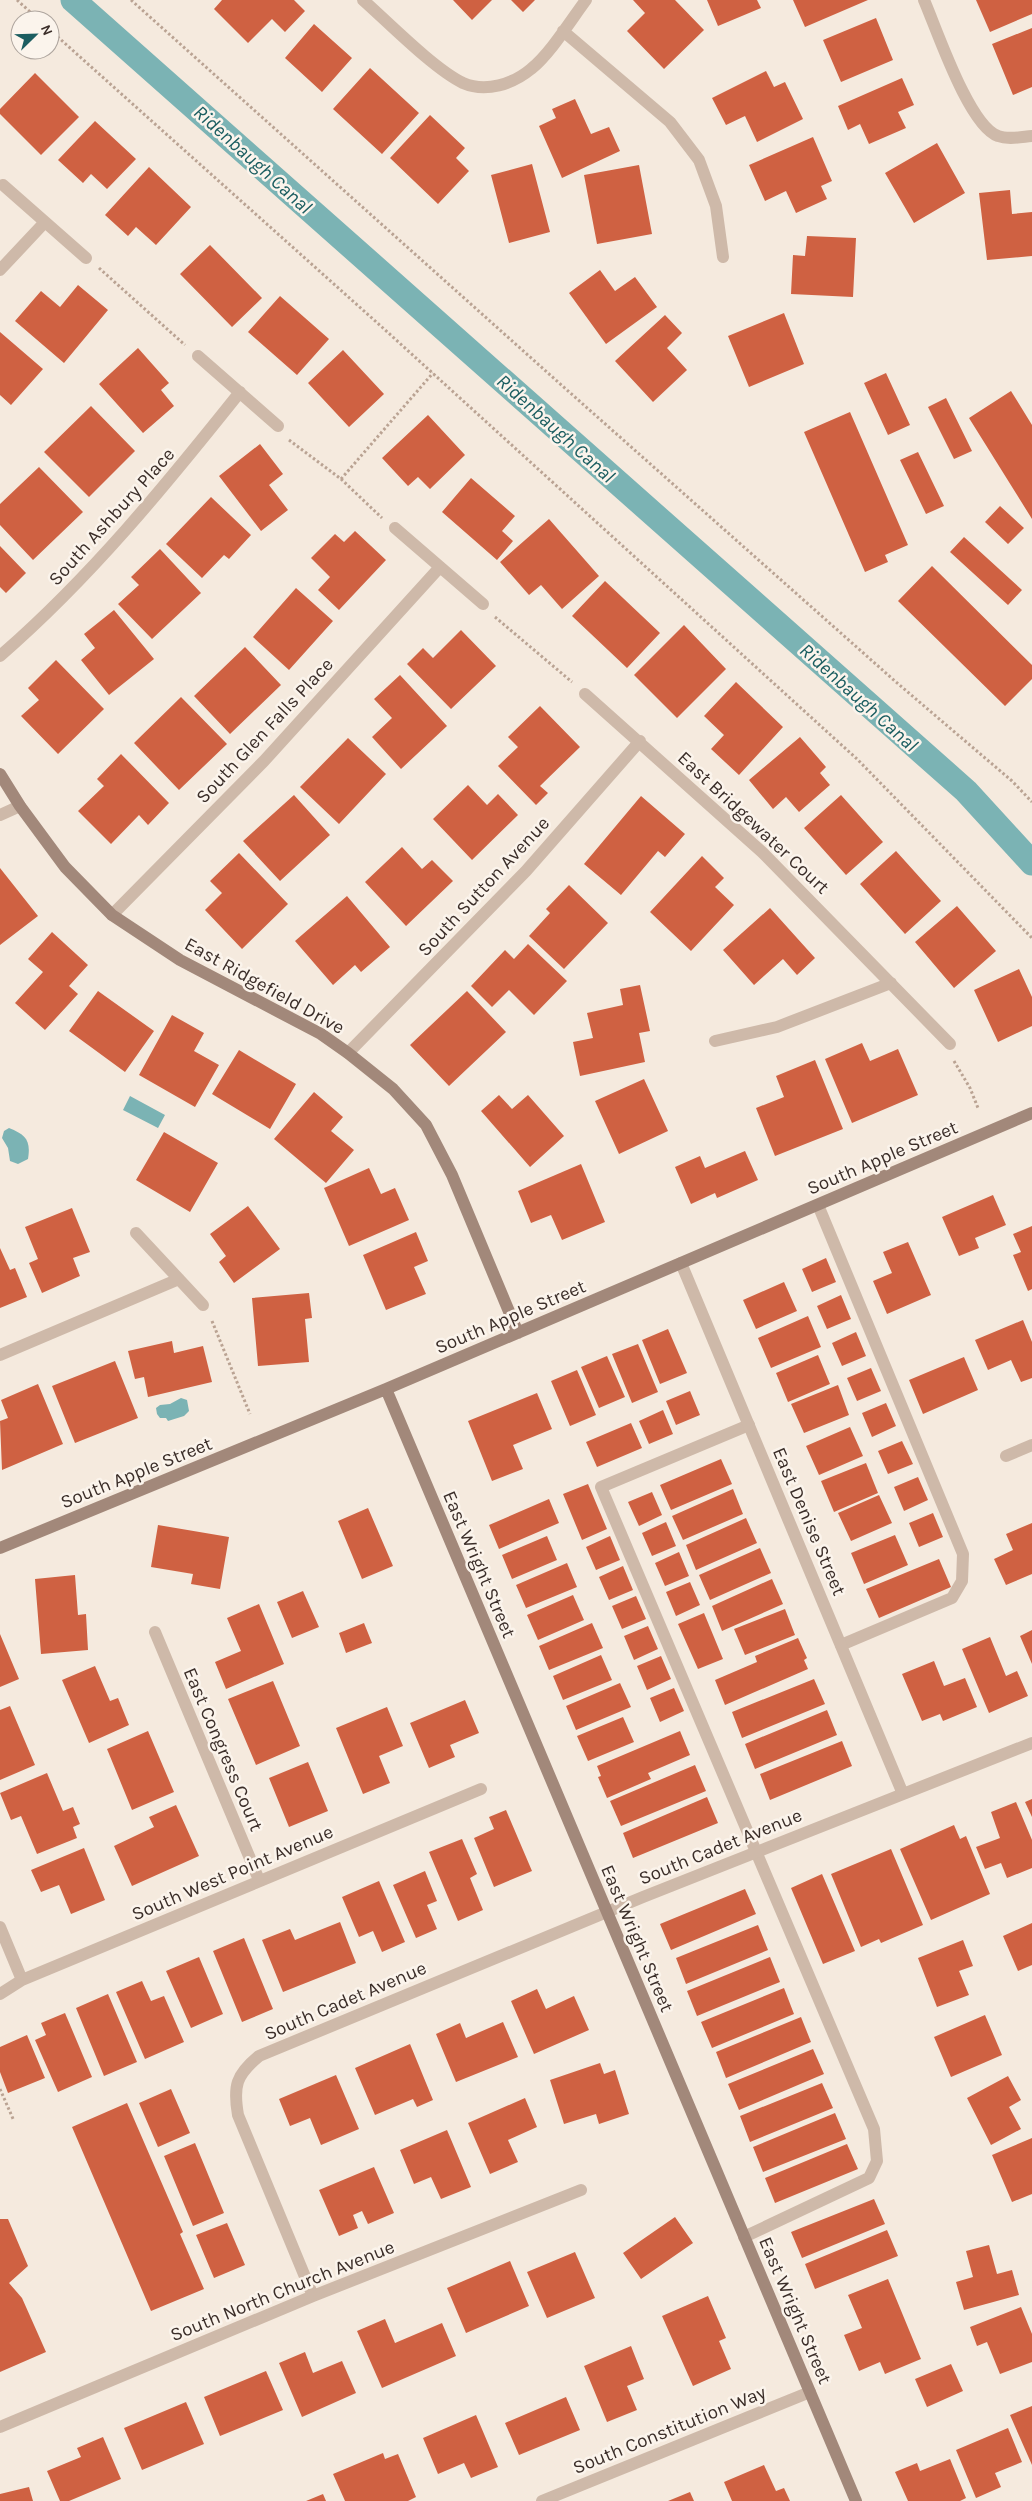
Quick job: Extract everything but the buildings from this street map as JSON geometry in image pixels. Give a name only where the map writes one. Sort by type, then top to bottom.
[{"type":"street","points":[[363,0],[436,63],[464,83],[495,87],[515,80],[533,68],[586,0]]},
{"type":"street","points":[[924,0],[971,109],[983,126],[998,136],[1015,138],[1032,136]]},
{"type":"street","points":[[563,31],[670,122],[699,160],[716,206],[723,257]]},
{"type":"street","points":[[3,185],[89,260]]},
{"type":"street","points":[[0,270],[45,222]]},
{"type":"street","points":[[198,356],[278,426]]},
{"type":"street","name":"South Ashbury Place","points":[[0,656],[48,615],[160,493],[240,392]]},
{"type":"street","points":[[396,528],[486,608]]},
{"type":"street","name":"South Glen Falls Place","points":[[112,915],[264,761],[440,567]]},
{"type":"street","name":"East Bridgewater Court","points":[[582,691],[762,852],[890,983],[950,1049]]},
{"type":"street","name":"South Sutton Avenue","points":[[348,1052],[526,871],[640,741]]},
{"type":"street","name":"East Ridgefield Drive","points":[[0,774],[20,806],[65,867],[112,915],[180,960],[321,1034],[348,1052],[393,1089],[426,1125],[452,1175],[518,1333]]},
{"type":"street","points":[[0,815],[20,806]]},
{"type":"street","points":[[715,1042],[777,1027],[890,983]]},
{"type":"street","name":"South Apple Street","points":[[0,1548],[386,1389],[1032,1113]]},
{"type":"street","points":[[818,1205],[963,1554],[962,1581],[952,1598],[841,1645]]},
{"type":"street","points":[[136,1233],[203,1305]]},
{"type":"street","name":"East Denise Street","points":[[681,1263],[903,1794]]},
{"type":"street","points":[[0,1355],[179,1279]]},
{"type":"street","name":"East Wright Street","points":[[386,1389],[856,2501]]},
{"type":"street","points":[[744,2237],[868,2178],[877,2161],[874,2129],[600,1487],[749,1425]]},
{"type":"street","points":[[1006,1456],[1032,1445]]},
{"type":"street","name":"East Congress Court","points":[[155,1632],[259,1880]]},
{"type":"street","name":"South Cadet Avenue","points":[[312,2296],[238,2115],[235,2097],[238,2079],[246,2066],[259,2056],[607,1912],[1032,1743]]},
{"type":"street","name":"South West Point Avenue","points":[[0,1994],[22,1980],[481,1789]]},
{"type":"street","points":[[0,1927],[22,1980]]},
{"type":"street","name":"South North Church Avenue","points":[[0,2427],[312,2296],[581,2190]]},
{"type":"street","name":"South Constitution Way","points":[[542,2501],[558,2498],[810,2392]]},
{"type":"path","points":[[17,0],[28,10]]},
{"type":"path","points":[[132,0],[706,513],[1012,781],[1032,802]]},
{"type":"path","points":[[60,39],[433,373],[857,760],[1032,938]]},
{"type":"path","points":[[89,260],[187,347]]},
{"type":"path","points":[[341,479],[433,373]]},
{"type":"path","points":[[287,438],[341,479],[383,519]]},
{"type":"path","points":[[486,608],[582,691]]},
{"type":"path","points":[[950,1049],[978,1108]]},
{"type":"path","points":[[203,1305],[212,1320],[250,1414]]},
{"type":"path","points":[[0,2089],[14,2121]]},
{"type":"water","points":[[130,1096],[165,1115],[158,1128],[123,1110]]},
{"type":"water","points":[[9,1128],[20,1133],[26,1139],[29,1147],[28,1159],[18,1164],[10,1161],[8,1148],[2,1138],[4,1131]]},
{"type":"water","points":[[181,1398],[187,1400],[189,1411],[184,1416],[168,1421],[166,1418],[160,1418],[156,1408]]},
{"type":"waterway","name":"Ridenbaugh Canal","points":[[73,0],[966,791],[1032,863]]}]
